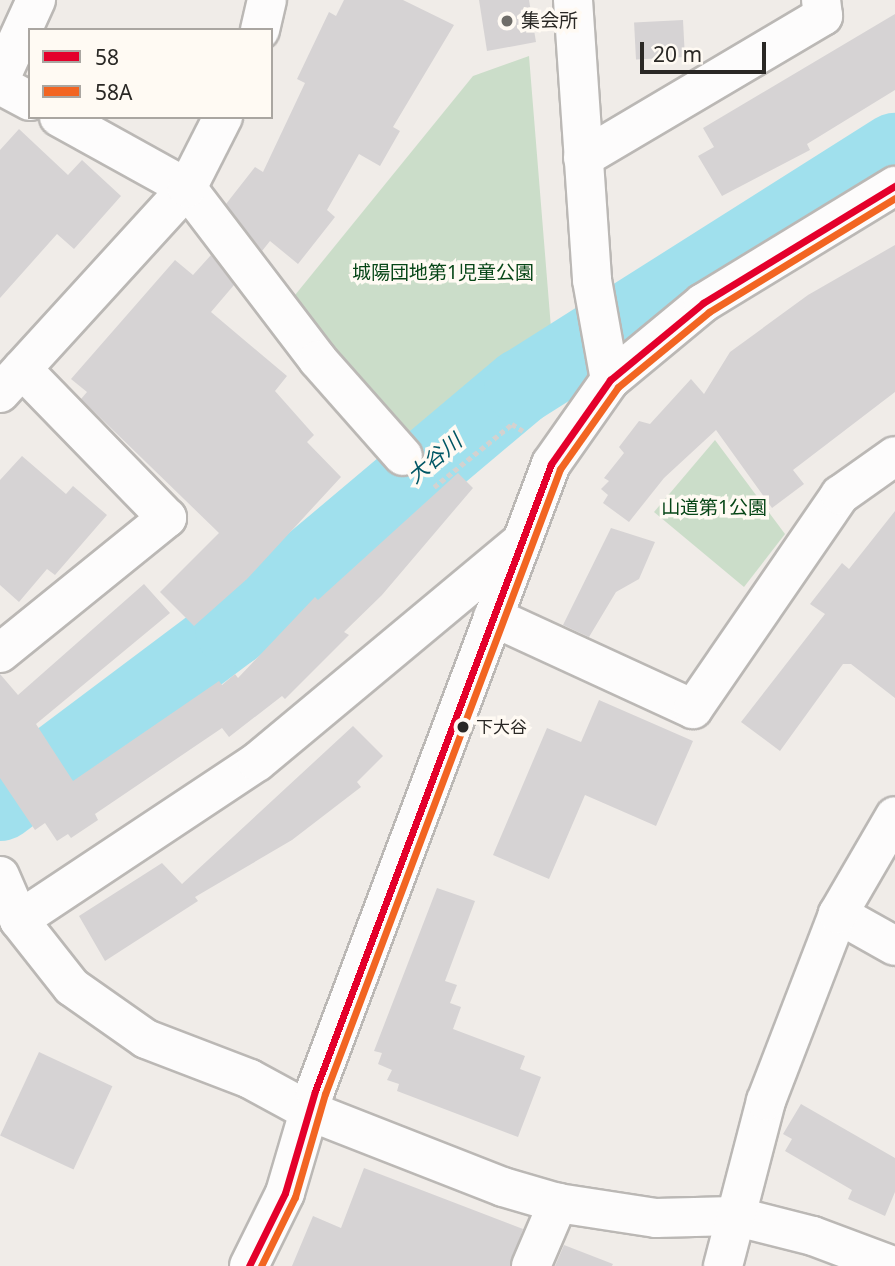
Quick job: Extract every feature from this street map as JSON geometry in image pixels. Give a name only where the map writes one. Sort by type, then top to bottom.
[{"type":"street","points":[[0,79],[37,0]]},
{"type":"street","points":[[260,28],[267,0]]},
{"type":"street","points":[[573,0],[583,158],[596,294],[609,368]]},
{"type":"street","points":[[583,158],[832,5]]},
{"type":"street","points":[[0,85],[28,100]]},
{"type":"street","points":[[63,119],[187,188],[318,360],[403,456]]},
{"type":"street","points":[[0,653],[167,518],[11,381],[187,188],[222,119]]},
{"type":"street","points":[[249,1266],[285,1193],[309,1111],[551,464],[609,368],[703,303],[895,186]]},
{"type":"street","points":[[493,617],[693,709],[840,495],[895,456]]},
{"type":"street","points":[[19,920],[257,762],[523,541]]},
{"type":"street","points":[[723,1266],[766,1101],[838,914],[895,816]]},
{"type":"street","points":[[1,884],[19,920],[72,987],[146,1039],[250,1079],[309,1111],[558,1203],[656,1218],[734,1216],[813,1237],[893,1266]]},
{"type":"street","points":[[838,914],[895,946]]},
{"type":"street","points":[[531,1266],[558,1203]]},
{"type":"path","points":[[431,488],[512,424],[529,435]]},
{"type":"green space","name":"城陽団地第1児童公園","points":[[529,56],[551,328],[506,353],[406,436],[291,300],[473,76]]},
{"type":"green space","name":"山道第1公園","points":[[715,440],[785,534],[744,587],[654,512]]},
{"type":"building","points":[[344,0],[403,0],[454,25],[393,127],[400,131],[380,166],[359,154],[327,210],[335,217],[298,264],[270,241],[262,251],[226,204],[255,167],[263,172],[305,83],[297,79],[329,12],[336,16]]},
{"type":"building","name":"集会所","points":[[479,0],[529,0],[536,42],[487,51]]},
{"type":"building","points":[[895,14],[895,90],[807,144],[810,150],[722,196],[698,156],[714,147],[703,128]]},
{"type":"building","points":[[683,20],[685,57],[636,60],[634,23]]},
{"type":"building","points":[[19,129],[68,175],[82,160],[121,196],[74,249],[57,234],[0,298],[0,150]]},
{"type":"building","points":[[895,245],[895,392],[793,470],[804,484],[772,508],[716,430],[664,478],[629,522],[603,503],[608,495],[601,489],[609,481],[604,478],[624,453],[619,447],[639,421],[650,424],[691,379],[704,394],[730,352],[808,295]]},
{"type":"building","points":[[211,255],[234,285],[211,312],[287,376],[275,391],[314,435],[307,442],[341,477],[247,579],[194,626],[160,592],[219,533],[81,399],[87,392],[71,379],[175,260],[193,275]]},
{"type":"building","points":[[22,456],[66,494],[73,486],[107,515],[55,575],[47,569],[19,602],[0,585],[0,480]]},
{"type":"building","points":[[458,473],[473,488],[382,595],[344,632],[349,635],[285,699],[282,696],[229,737],[222,728],[95,814],[98,820],[71,838],[68,834],[57,841],[45,823],[35,830],[0,778],[0,674],[18,695],[144,584],[170,613],[36,724],[73,781],[219,681],[222,685],[235,674],[238,678],[315,597],[318,600]]},
{"type":"building","points":[[895,511],[895,698],[851,664],[843,664],[780,751],[741,722],[825,614],[810,604],[842,563],[849,569]]},
{"type":"building","points":[[611,528],[655,542],[639,579],[616,592],[589,637],[563,625]]},
{"type":"building","points":[[599,700],[693,741],[656,826],[585,795],[549,879],[493,855],[547,728],[581,742]]},
{"type":"building","points":[[353,726],[383,756],[357,782],[361,787],[292,840],[195,897],[198,901],[105,961],[79,916],[162,863],[182,884]]},
{"type":"building","points":[[437,888],[475,901],[445,981],[457,985],[450,1003],[461,1007],[453,1029],[525,1056],[520,1069],[541,1077],[518,1137],[397,1091],[399,1084],[387,1080],[392,1070],[378,1064],[382,1053],[374,1051]]},
{"type":"building","points":[[39,1052],[112,1086],[74,1170],[0,1135]]},
{"type":"building","points":[[801,1104],[895,1158],[895,1192],[885,1216],[848,1199],[852,1190],[785,1151],[792,1139],[783,1134]]},
{"type":"building","points":[[364,1168],[523,1229],[510,1266],[292,1266],[313,1216],[341,1228]]},
{"type":"building","points":[[564,1245],[613,1264],[555,1266]]},
{"type":"waterway","name":"大谷川","points":[[0,803],[232,629],[521,386],[895,150]]},
{"type":"transit line","name":"58","points":[[249,1266],[285,1193],[315,1091],[551,464],[610,380],[703,303],[895,186]]},
{"type":"transit line","name":"58A","points":[[261,1266],[295,1197],[325,1094],[560,469],[618,387],[709,312],[895,198]]},
{"type":"place","name":"集会所","points":[[507,21]]},
{"type":"place","name":"下大谷","points":[[463,727]]}]
